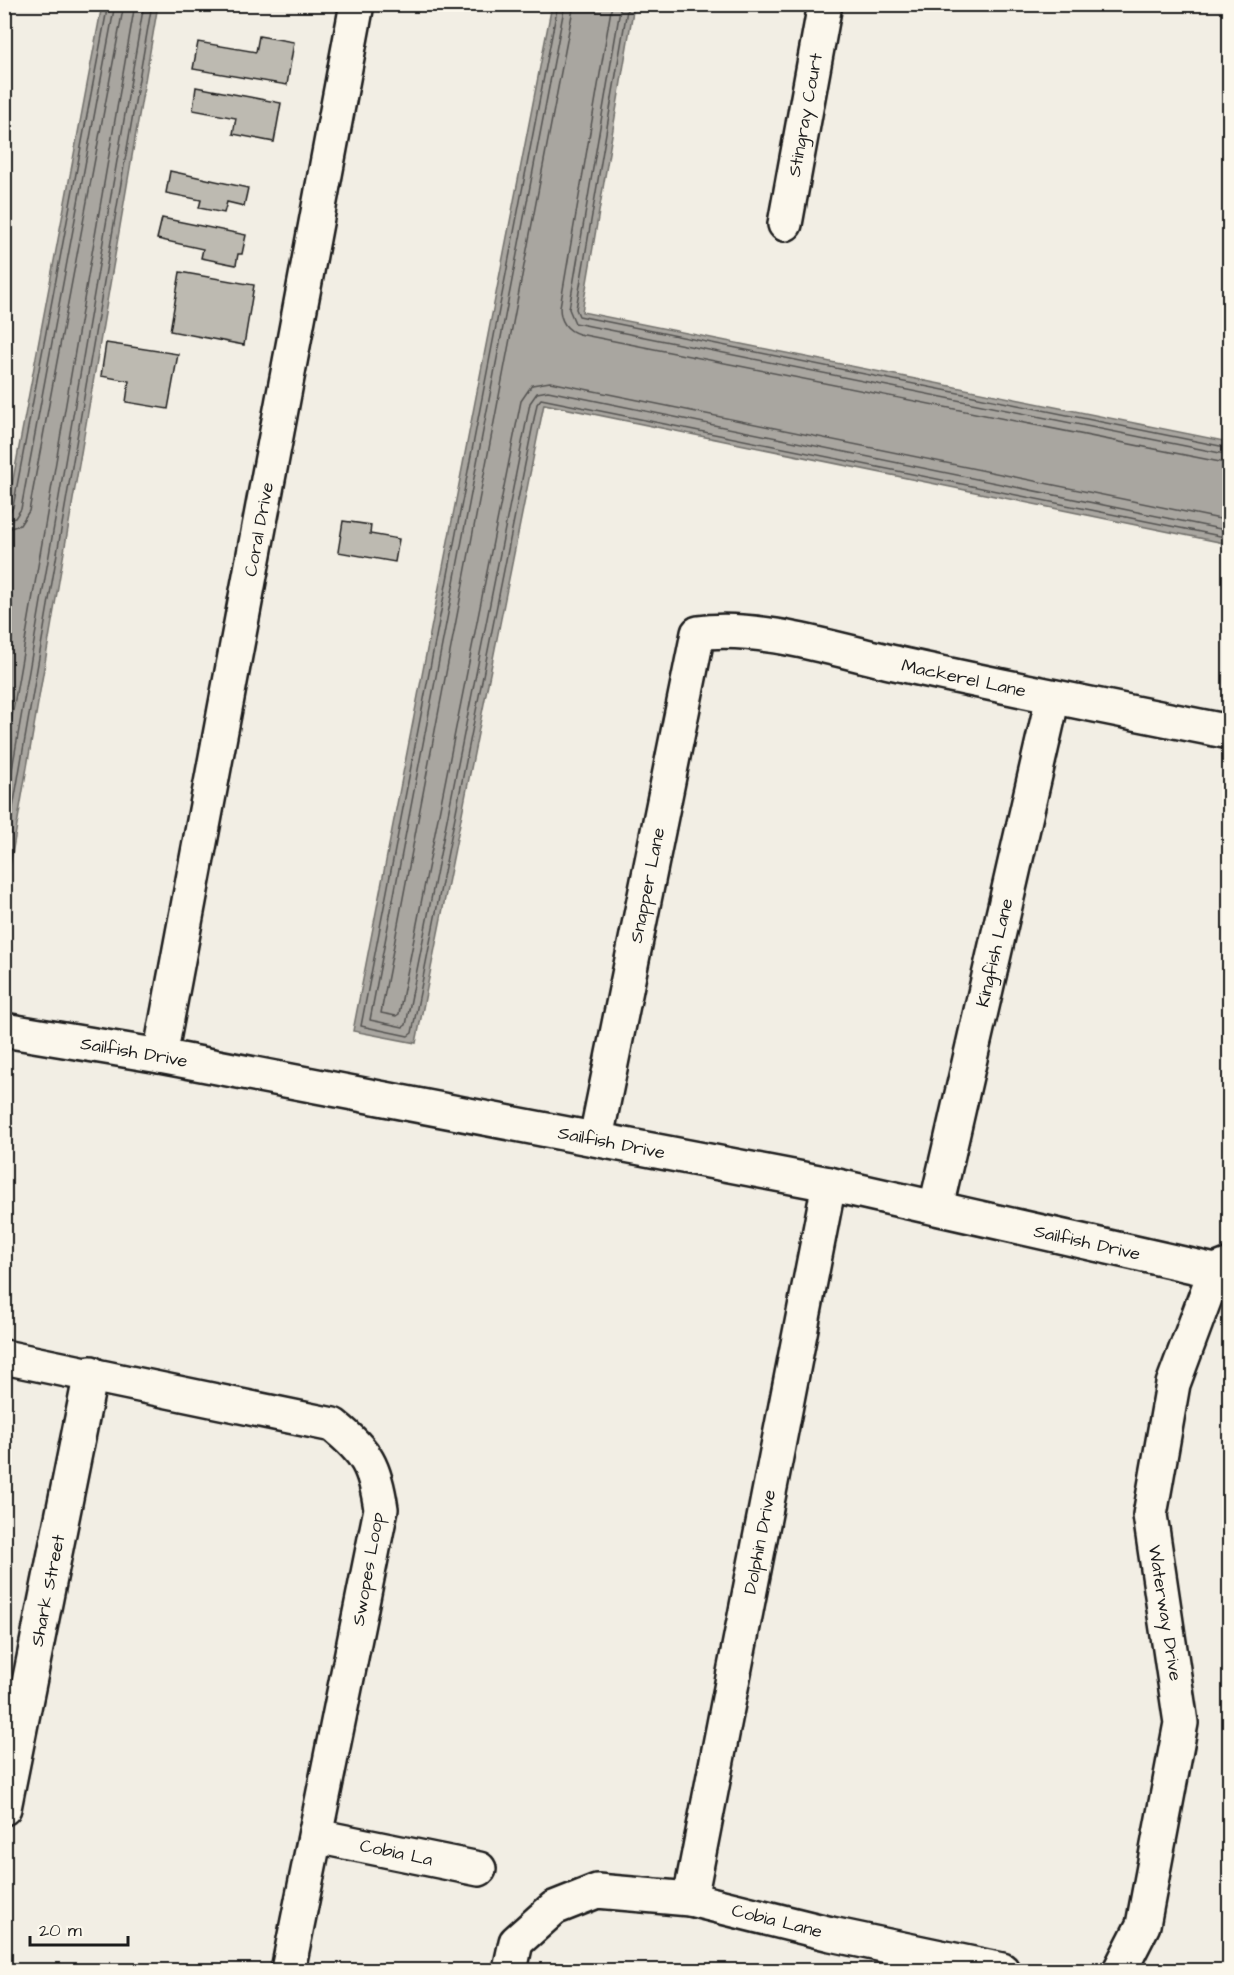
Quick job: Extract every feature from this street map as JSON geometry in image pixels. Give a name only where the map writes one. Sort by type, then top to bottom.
[{"type":"street","name":"Coral Drive","points":[[160,1056],[357,4]]},
{"type":"street","name":"Stingray Court","points":[[785,224],[825,4]]},
{"type":"street","name":"Mackerel Lane","points":[[698,633],[723,629],[781,638],[1053,697],[1230,732]]},
{"type":"street","name":"Snapper Lane","points":[[596,1138],[698,633]]},
{"type":"street","name":"Kingfish Lane","points":[[936,1207],[1053,697]]},
{"type":"street","name":"Sailfish Drive","points":[[4,1030],[160,1056],[596,1138],[829,1184],[1222,1268]]},
{"type":"street","name":"Dolphin Drive","points":[[690,1899],[829,1184]]},
{"type":"street","name":"Waterway Drive","points":[[1120,1971],[1143,1925],[1181,1723],[1150,1515],[1173,1384],[1222,1268]]},
{"type":"street","name":"Swopes Loop","points":[[4,1357],[91,1373],[333,1425],[358,1446],[376,1478],[381,1509],[288,1971]]},
{"type":"street","name":"Shark Street","points":[[4,1808],[91,1373]]},
{"type":"street","name":"Cobia La","points":[[316,1836],[479,1869]]},
{"type":"street","name":"Cobia Lane","points":[[510,1971],[516,1942],[554,1908],[597,1892],[690,1899],[831,1934],[1002,1971]]},
{"type":"water","points":[[102,5],[158,5],[5,895],[5,522]]},
{"type":"water","points":[[552,5],[634,5],[582,312],[1229,442],[1229,544],[544,404],[416,1043],[353,1031]]},
{"type":"building","points":[[259,36],[294,42],[287,85],[193,69],[198,42],[256,52]]},
{"type":"building","points":[[196,87],[281,103],[274,142],[233,134],[236,118],[193,110]]},
{"type":"building","points":[[170,171],[248,188],[244,206],[227,202],[224,213],[199,208],[201,200],[166,193]]},
{"type":"building","points":[[162,218],[246,235],[242,254],[238,254],[236,265],[201,258],[203,249],[157,239]]},
{"type":"building","points":[[180,272],[254,285],[244,345],[170,331]]},
{"type":"building","points":[[106,343],[178,354],[168,409],[126,402],[129,381],[101,376]]},
{"type":"building","points":[[343,521],[371,525],[370,534],[399,539],[395,562],[338,552]]}]
